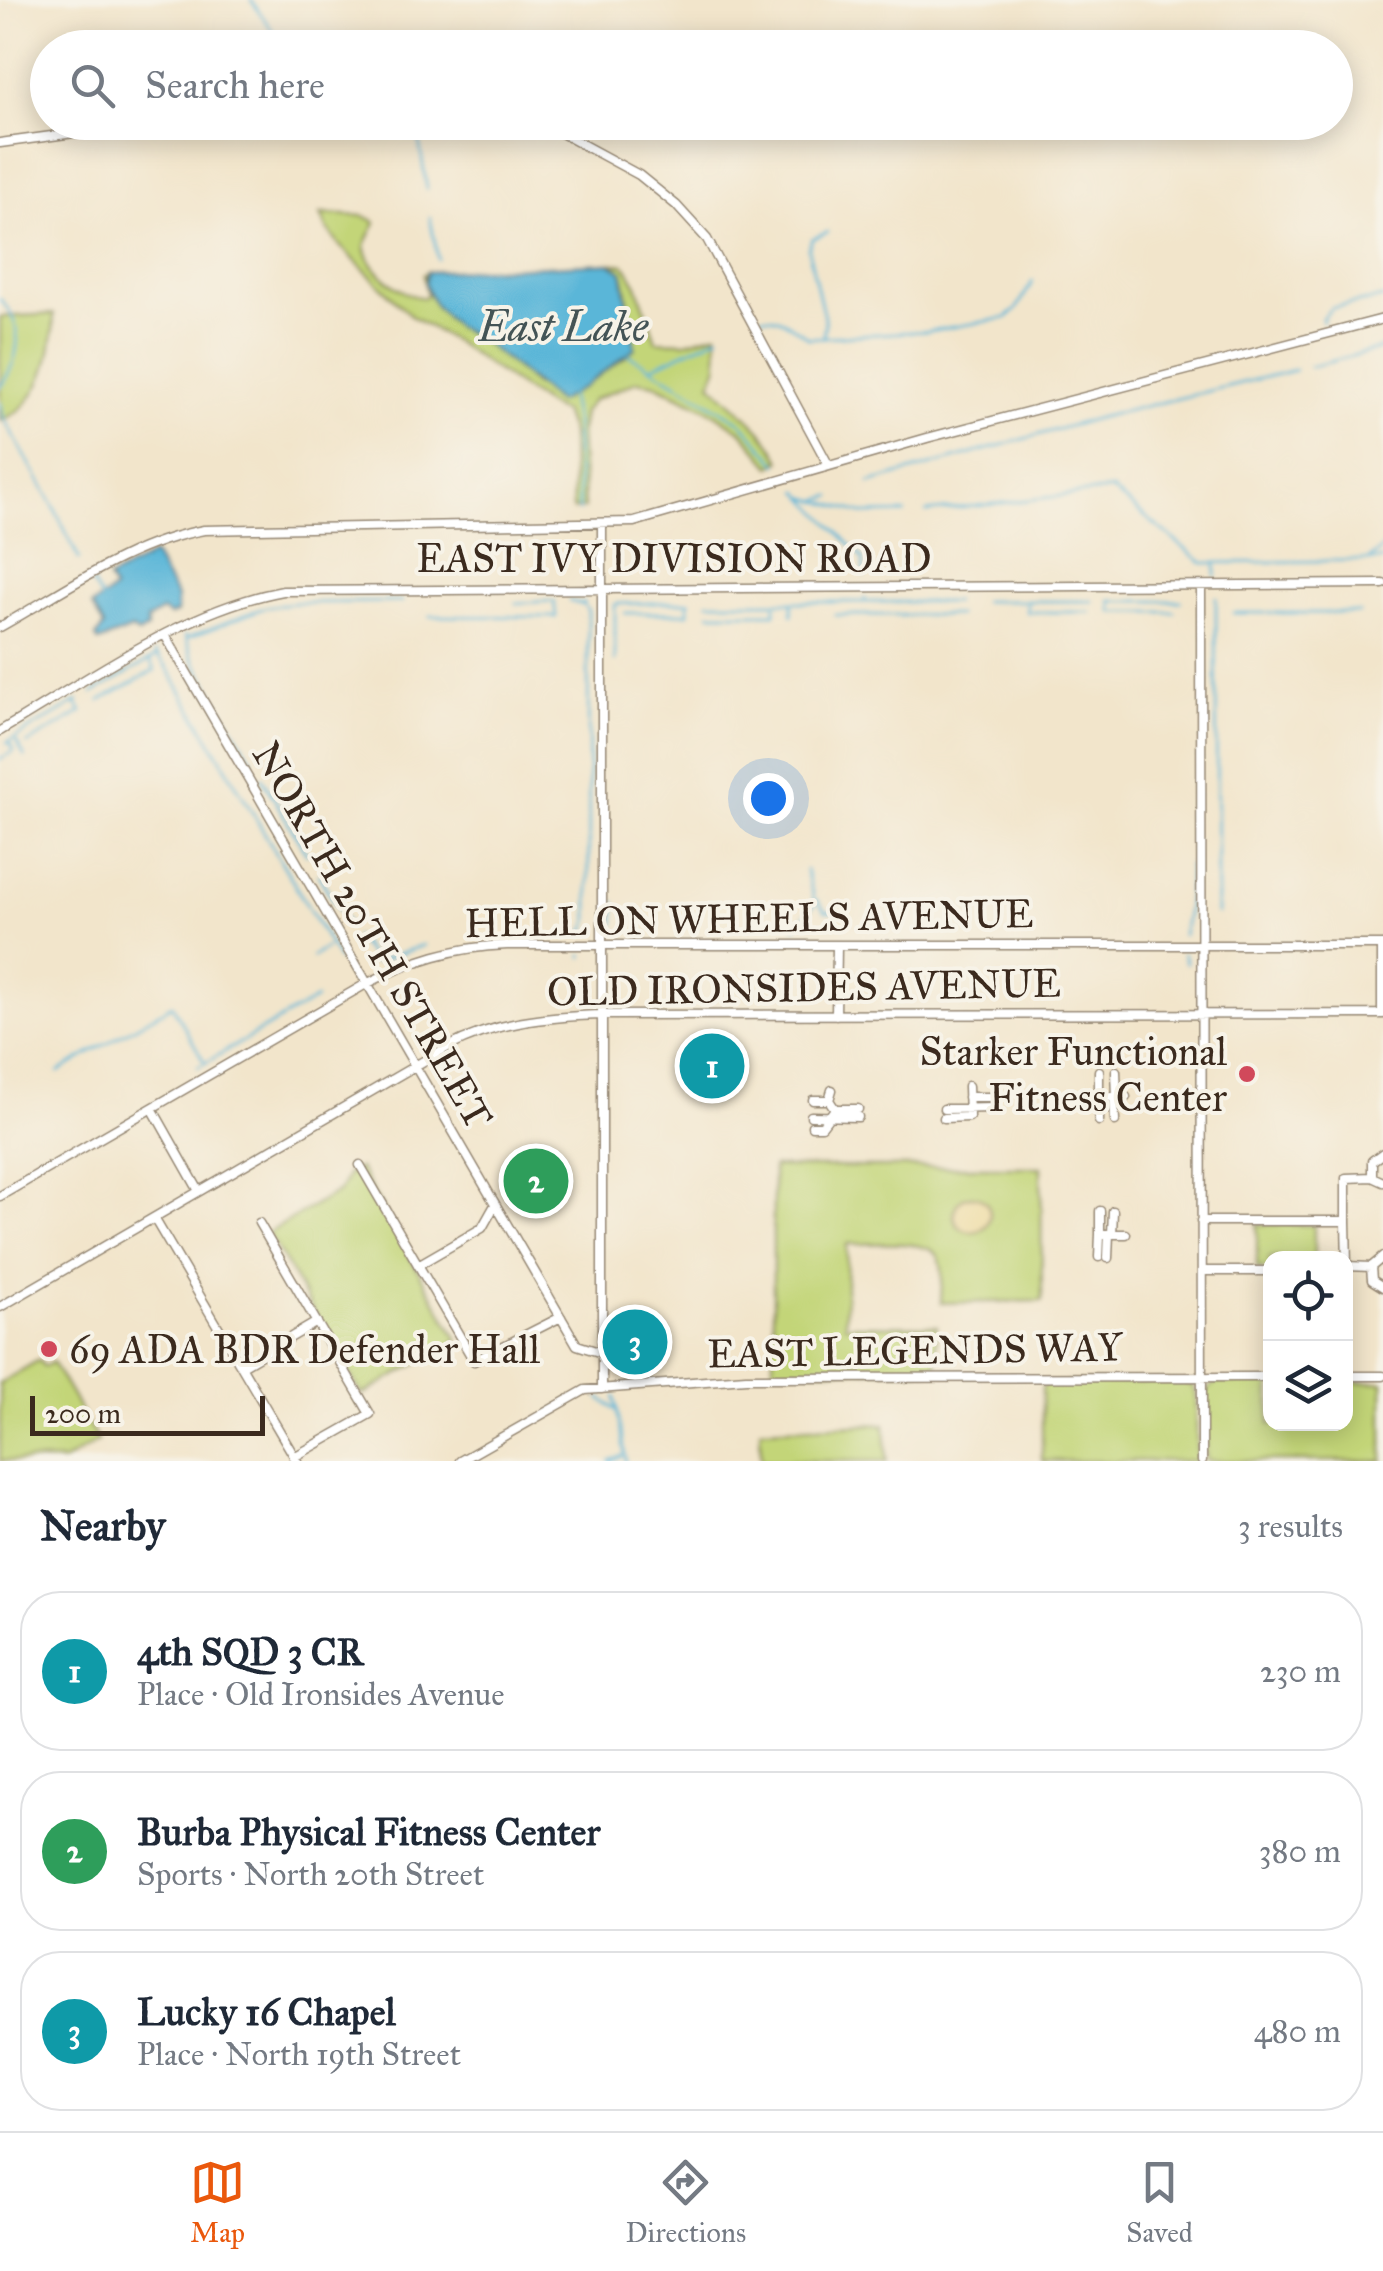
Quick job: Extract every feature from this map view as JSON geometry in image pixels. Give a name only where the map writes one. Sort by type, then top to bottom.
[{"type":"street","points":[[0,142],[30,138]]},
{"type":"street","points":[[574,140],[639,174],[707,238],[829,466]]},
{"type":"street","points":[[0,627],[148,544],[204,530],[634,522],[829,466],[1383,319]]},
{"type":"street","points":[[602,524],[602,1389]]},
{"type":"street","name":"EAST IVY DIVISION ROAD","points":[[0,731],[219,608],[283,591],[1383,584]]},
{"type":"street","points":[[1201,586],[1202,1461]]},
{"type":"street","name":"NORTH 20TH STREET","points":[[165,635],[577,1345],[602,1353]]},
{"type":"street","points":[[1382,1014],[1383,944]]},
{"type":"street","name":"HELL ON WHEELS AVENUE","points":[[0,1196],[366,984],[424,957],[467,948],[1383,944]]},
{"type":"street","points":[[836,946],[836,1014]]},
{"type":"street","name":"OLD IRONSIDES AVENUE","points":[[0,1306],[460,1041],[497,1027],[540,1018],[600,1015],[1382,1014]]},
{"type":"street","points":[[1115,1122],[1119,1097],[1116,1071]]},
{"type":"street","points":[[1099,1072],[1099,1122]]},
{"type":"street","points":[[944,1113],[969,1117],[968,1086]]},
{"type":"street","points":[[832,1090],[832,1112]]},
{"type":"street","points":[[968,1097],[992,1096]]},
{"type":"street","points":[[1099,1098],[1119,1097]]},
{"type":"street","points":[[813,1100],[829,1100]]},
{"type":"street","points":[[152,1108],[199,1191]]},
{"type":"street","points":[[969,1108],[994,1108]]},
{"type":"street","points":[[812,1121],[832,1112],[858,1113]]},
{"type":"street","points":[[1372,1177],[1372,1162],[1383,1154]]},
{"type":"street","points":[[360,1164],[474,1361],[561,1317]]},
{"type":"street","points":[[1333,1177],[1372,1177],[1383,1182]]},
{"type":"street","points":[[1346,1178],[1346,1251]]},
{"type":"street","points":[[418,1265],[482,1228],[495,1206]]},
{"type":"street","points":[[1100,1211],[1107,1234]]},
{"type":"street","points":[[1104,1258],[1113,1211]]},
{"type":"street","points":[[154,1218],[296,1459],[370,1414],[259,1223]]},
{"type":"street","points":[[1201,1221],[1346,1221]]},
{"type":"street","points":[[1107,1234],[1126,1234]]},
{"type":"street","points":[[1353,1267],[1372,1267],[1383,1257]]},
{"type":"street","points":[[1372,1267],[1372,1280],[1383,1288]]},
{"type":"street","points":[[1202,1272],[1263,1272]]},
{"type":"street","points":[[242,1366],[317,1322]]},
{"type":"street","points":[[1353,1376],[1383,1376]]},
{"type":"street","name":"EAST LEGENDS WAY","points":[[460,1461],[577,1393],[602,1389],[746,1378],[1263,1377]]},
{"type":"green space","points":[[321,214],[364,216],[376,222],[365,245],[378,272],[404,292],[423,298],[427,295],[423,275],[427,272],[425,284],[436,307],[456,327],[476,336],[534,385],[569,392],[629,354],[625,281],[622,271],[609,263],[625,265],[637,285],[656,341],[686,342],[717,333],[718,366],[711,383],[759,428],[781,461],[771,466],[742,432],[709,410],[655,384],[637,381],[593,400],[583,412],[580,431],[584,508],[573,510],[571,433],[563,412],[411,316],[340,246]]},
{"type":"green space","points":[[54,314],[48,362],[35,391],[26,403],[0,421],[0,317]]},
{"type":"green space","points":[[773,1167],[1041,1167],[1042,1301],[941,1303],[941,1266],[932,1250],[882,1243],[847,1244],[845,1325],[937,1326],[936,1370],[773,1370]]},
{"type":"green space","points":[[359,1168],[458,1340],[362,1395],[268,1233],[339,1191],[348,1174]]},
{"type":"green space","points":[[1257,1224],[1314,1225],[1314,1251],[1263,1251],[1263,1268],[1257,1268]]},
{"type":"green space","points":[[39,1360],[44,1367],[52,1362],[98,1441],[64,1461],[0,1461],[0,1383]]},
{"type":"green space","points":[[1217,1382],[1263,1382],[1263,1431],[1353,1431],[1353,1382],[1383,1382],[1383,1461],[1206,1461],[1206,1390]]},
{"type":"green space","points":[[1047,1383],[1192,1385],[1196,1394],[1197,1461],[1042,1461],[1042,1387]]},
{"type":"green space","points":[[885,1424],[887,1461],[761,1461],[760,1429]]},
{"type":"sand","points":[[972,1196],[985,1201],[990,1214],[985,1227],[972,1232],[959,1227],[954,1214],[959,1201]]},
{"type":"water","name":"East Lake","points":[[609,263],[622,271],[635,348],[558,402],[476,336],[456,327],[436,307],[425,284],[427,272]]},
{"type":"water","points":[[153,555],[177,597],[177,612],[170,616],[162,611],[147,620],[147,629],[138,634],[132,629],[99,642],[96,637],[104,626],[92,606],[114,590],[108,579]]},
{"type":"waterway","points":[[251,0],[272,30]]},
{"type":"waterway","points":[[419,140],[427,189]]},
{"type":"waterway","points":[[430,217],[438,259]]},
{"type":"waterway","points":[[823,336],[825,322],[808,249],[812,239],[828,232]]},
{"type":"waterway","points":[[760,317],[780,320],[808,338],[929,331],[1006,318],[1016,310],[1033,281]]},
{"type":"waterway","points":[[1323,322],[1322,318],[1332,308],[1383,298]]},
{"type":"waterway","points":[[0,299],[17,332],[16,354],[0,387]]},
{"type":"waterway","points":[[652,367],[719,336]]},
{"type":"waterway","points":[[1310,367],[1383,348]]},
{"type":"waterway","points":[[628,354],[741,422],[778,464]]},
{"type":"waterway","points":[[870,483],[1101,417],[1295,370]]},
{"type":"waterway","points":[[569,393],[575,422],[579,511]]},
{"type":"waterway","points":[[0,402],[4,419],[79,559]]},
{"type":"waterway","points":[[926,512],[1112,490],[1203,563],[1383,560]]},
{"type":"waterway","points":[[799,491],[863,558],[864,576]]},
{"type":"waterway","points":[[819,500],[832,496]]},
{"type":"waterway","points":[[804,497],[866,514],[905,513]]},
{"type":"waterway","points":[[1368,560],[1383,548]]},
{"type":"waterway","points":[[1216,563],[1216,577]]},
{"type":"waterway","points":[[92,583],[103,601]]},
{"type":"waterway","points":[[1216,597],[1217,914]]},
{"type":"waterway","points":[[708,602],[865,602],[865,598]]},
{"type":"waterway","points":[[516,603],[554,601]]},
{"type":"waterway","points":[[430,616],[556,617],[554,601]]},
{"type":"waterway","points":[[569,601],[584,602]]},
{"type":"waterway","points":[[983,601],[1093,601]]},
{"type":"waterway","points":[[1110,601],[1181,601]]},
{"type":"waterway","points":[[1112,601],[1112,612],[1175,612]]},
{"type":"waterway","points":[[187,638],[266,607],[292,603],[402,602]]},
{"type":"waterway","points":[[625,613],[688,613],[688,602]]},
{"type":"waterway","points":[[615,661],[615,604],[690,602]]},
{"type":"waterway","points":[[792,602],[792,615]]},
{"type":"waterway","points":[[865,602],[954,602]]},
{"type":"waterway","points":[[1027,603],[1027,612],[1091,612]]},
{"type":"waterway","points":[[710,613],[775,613],[775,604]]},
{"type":"waterway","points":[[583,935],[589,921],[588,611],[584,605]]},
{"type":"waterway","points":[[1233,613],[1359,613]]},
{"type":"waterway","points":[[835,615],[958,615]]},
{"type":"waterway","points":[[185,635],[192,657],[252,760]]},
{"type":"waterway","points":[[155,653],[167,667],[339,960]]},
{"type":"waterway","points":[[93,693],[157,656]]},
{"type":"waterway","points":[[100,701],[155,670],[150,661]]},
{"type":"waterway","points":[[7,743],[78,701]]},
{"type":"waterway","points":[[27,744],[82,712],[76,703]]},
{"type":"waterway","points":[[16,741],[25,757]]},
{"type":"waterway","points":[[0,759],[14,751],[9,742]]},
{"type":"waterway","points":[[262,778],[307,854]]},
{"type":"waterway","points":[[1183,935],[1189,865]]},
{"type":"waterway","points":[[795,928],[815,903],[806,870]]},
{"type":"waterway","points":[[318,874],[348,925]]},
{"type":"waterway","points":[[817,900],[825,911],[839,912]]},
{"type":"waterway","points":[[615,902],[615,924]]},
{"type":"waterway","points":[[563,934],[582,934]]},
{"type":"waterway","points":[[355,936],[375,962],[424,945]]},
{"type":"waterway","points":[[312,957],[327,947]]},
{"type":"waterway","points":[[1183,953],[1186,963]]},
{"type":"waterway","points":[[198,1067],[316,999]]},
{"type":"waterway","points":[[58,1072],[172,1005],[205,1063]]},
{"type":"waterway","points":[[615,1397],[626,1461]]},
{"type":"waterway","points":[[600,1398],[615,1409]]},
{"type":"waterway","points":[[610,1461],[622,1456]]},
{"type":"place","name":"4th SQD 3 CR","points":[[712,1066]]},
{"type":"place","name":"Starker Functional Fitness Center","points":[[1247,1074]]},
{"type":"place","name":"Burba Physical Fitness Center","points":[[536,1181]]},
{"type":"place","name":"Lucky 16 Chapel","points":[[635,1342]]},
{"type":"place","name":"69 ADA BDR Defender Hall","points":[[49,1349]]}]
